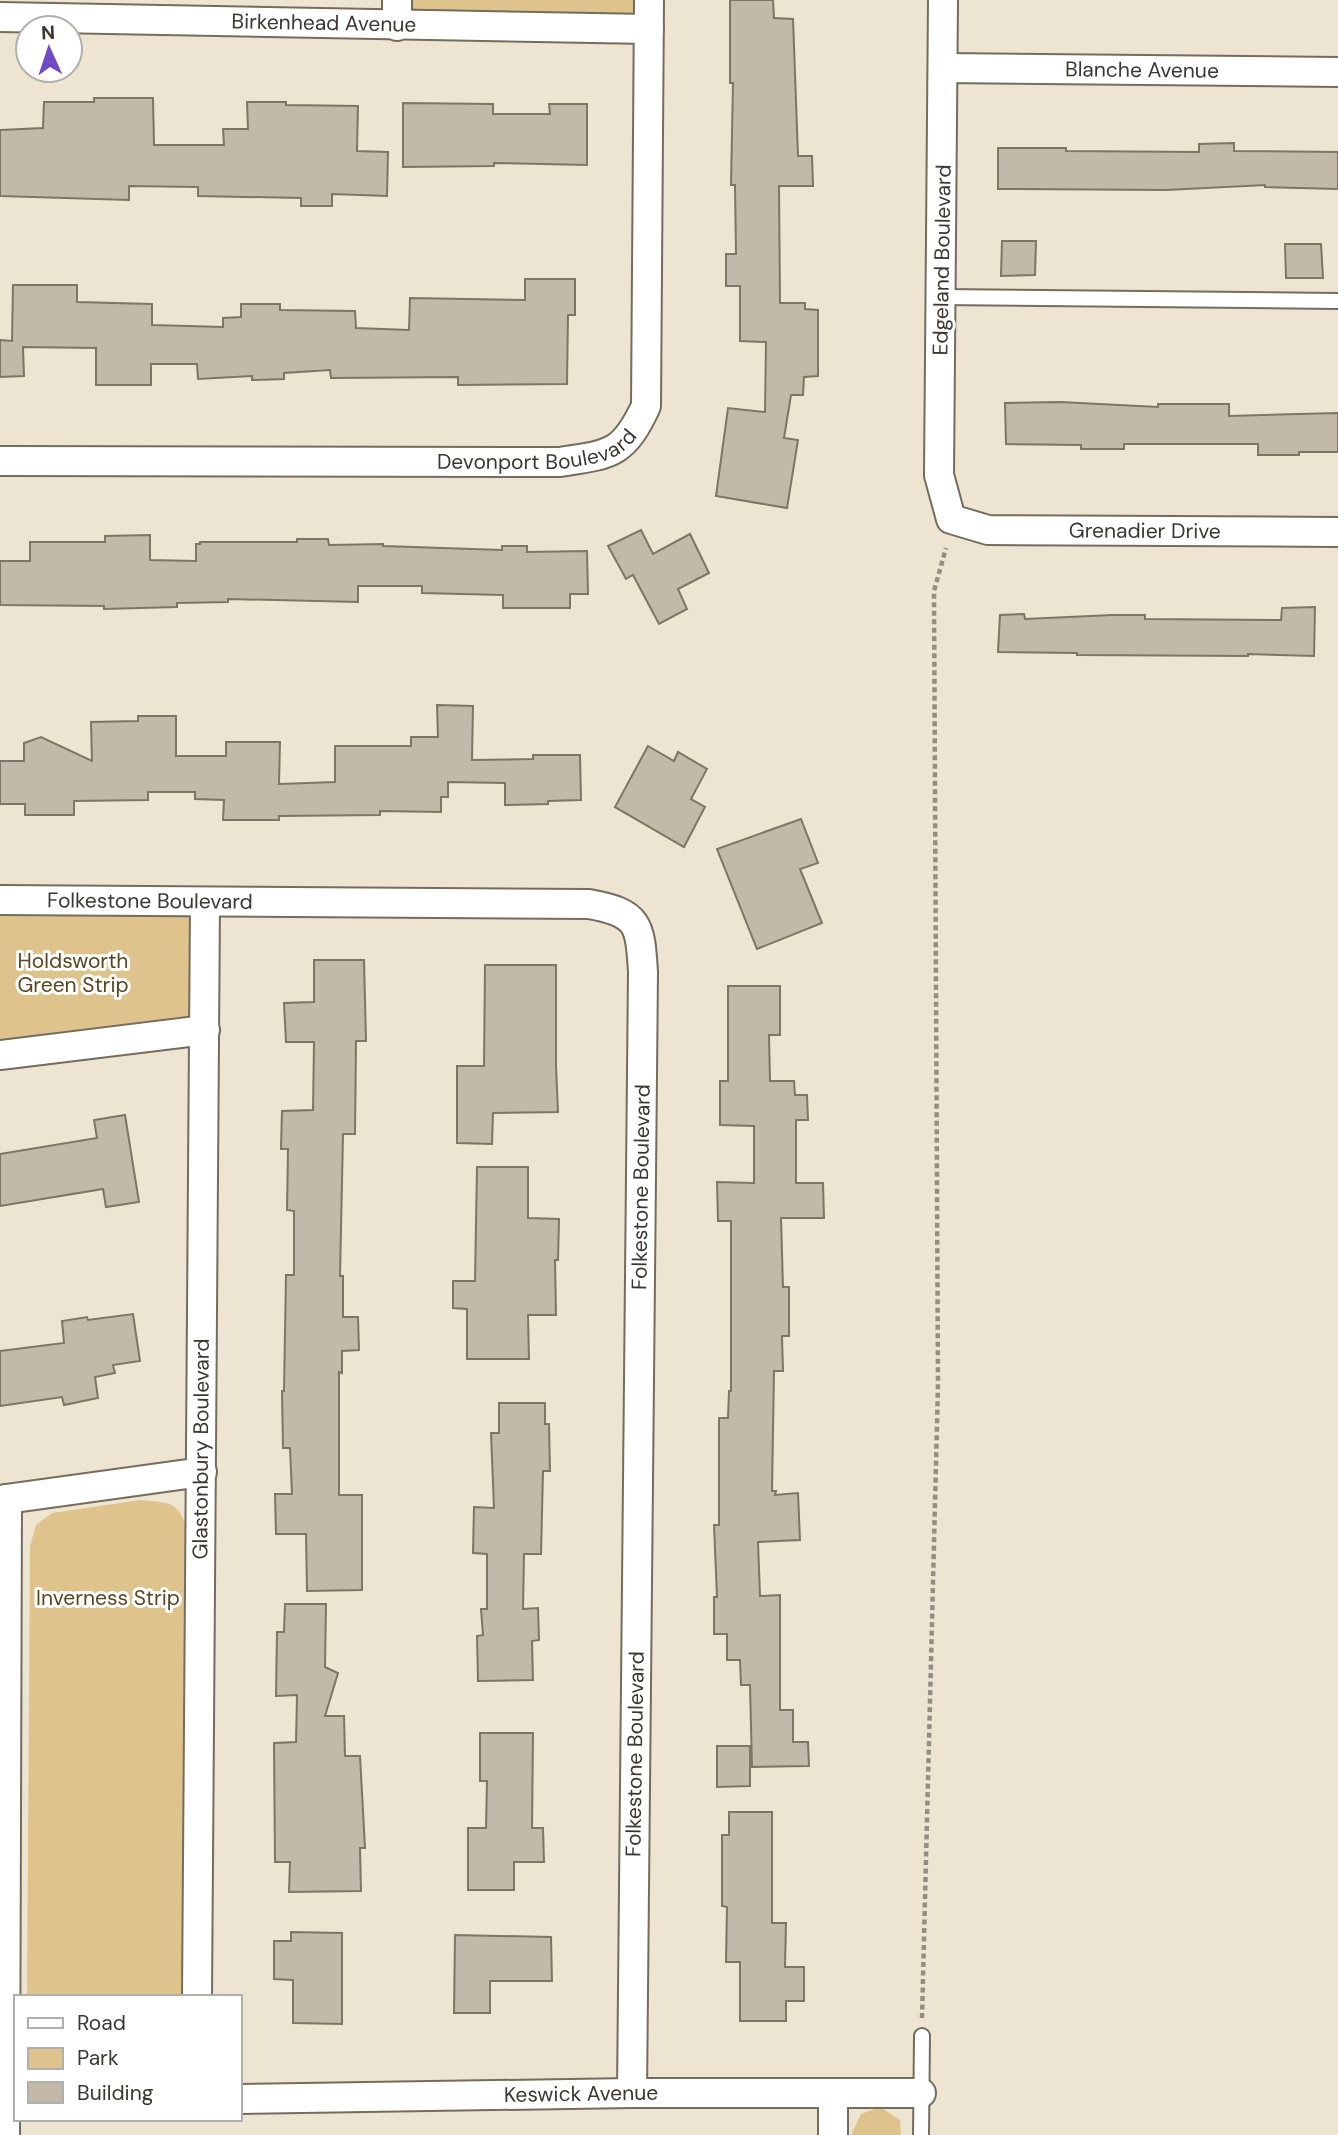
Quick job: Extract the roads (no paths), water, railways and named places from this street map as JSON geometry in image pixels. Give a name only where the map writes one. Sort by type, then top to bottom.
[{"type":"street","name":"Devonport Boulevard","points":[[0,461],[560,462],[607,454],[633,434],[646,406],[649,0]]},
{"type":"street","name":"Edgeland Boulevard","points":[[943,0],[939,474],[951,519]]},
{"type":"street","name":"Birkenhead Avenue","points":[[0,17],[397,13],[649,29]]},
{"type":"street","name":"Blanche Avenue","points":[[944,68],[1338,72]]},
{"type":"street","name":"Grenadier Drive","points":[[951,519],[988,530],[1338,532]]},
{"type":"street","name":"Folkestone Boulevard","points":[[0,900],[589,904],[615,909],[631,920],[641,934],[643,972],[632,2093]]},
{"type":"street","name":"Glastonbury Boulevard","points":[[197,1995],[205,902]]},
{"type":"street","points":[[0,1055],[205,1030]]},
{"type":"street","points":[[5,2135],[11,2106],[4,1500],[202,1472]]},
{"type":"street","name":"Keswick Avenue","points":[[242,2099],[632,2093],[921,2093]]},
{"type":"street","points":[[833,2094],[833,2135]]},
{"type":"lane","points":[[941,297],[1338,301]]},
{"type":"lane","points":[[921,2135],[922,2036]]},
{"type":"park label","name":"Holdsworth Green Strip","points":[[73,973]]},
{"type":"park label","name":"Inverness Strip","points":[[108,1598]]}]
